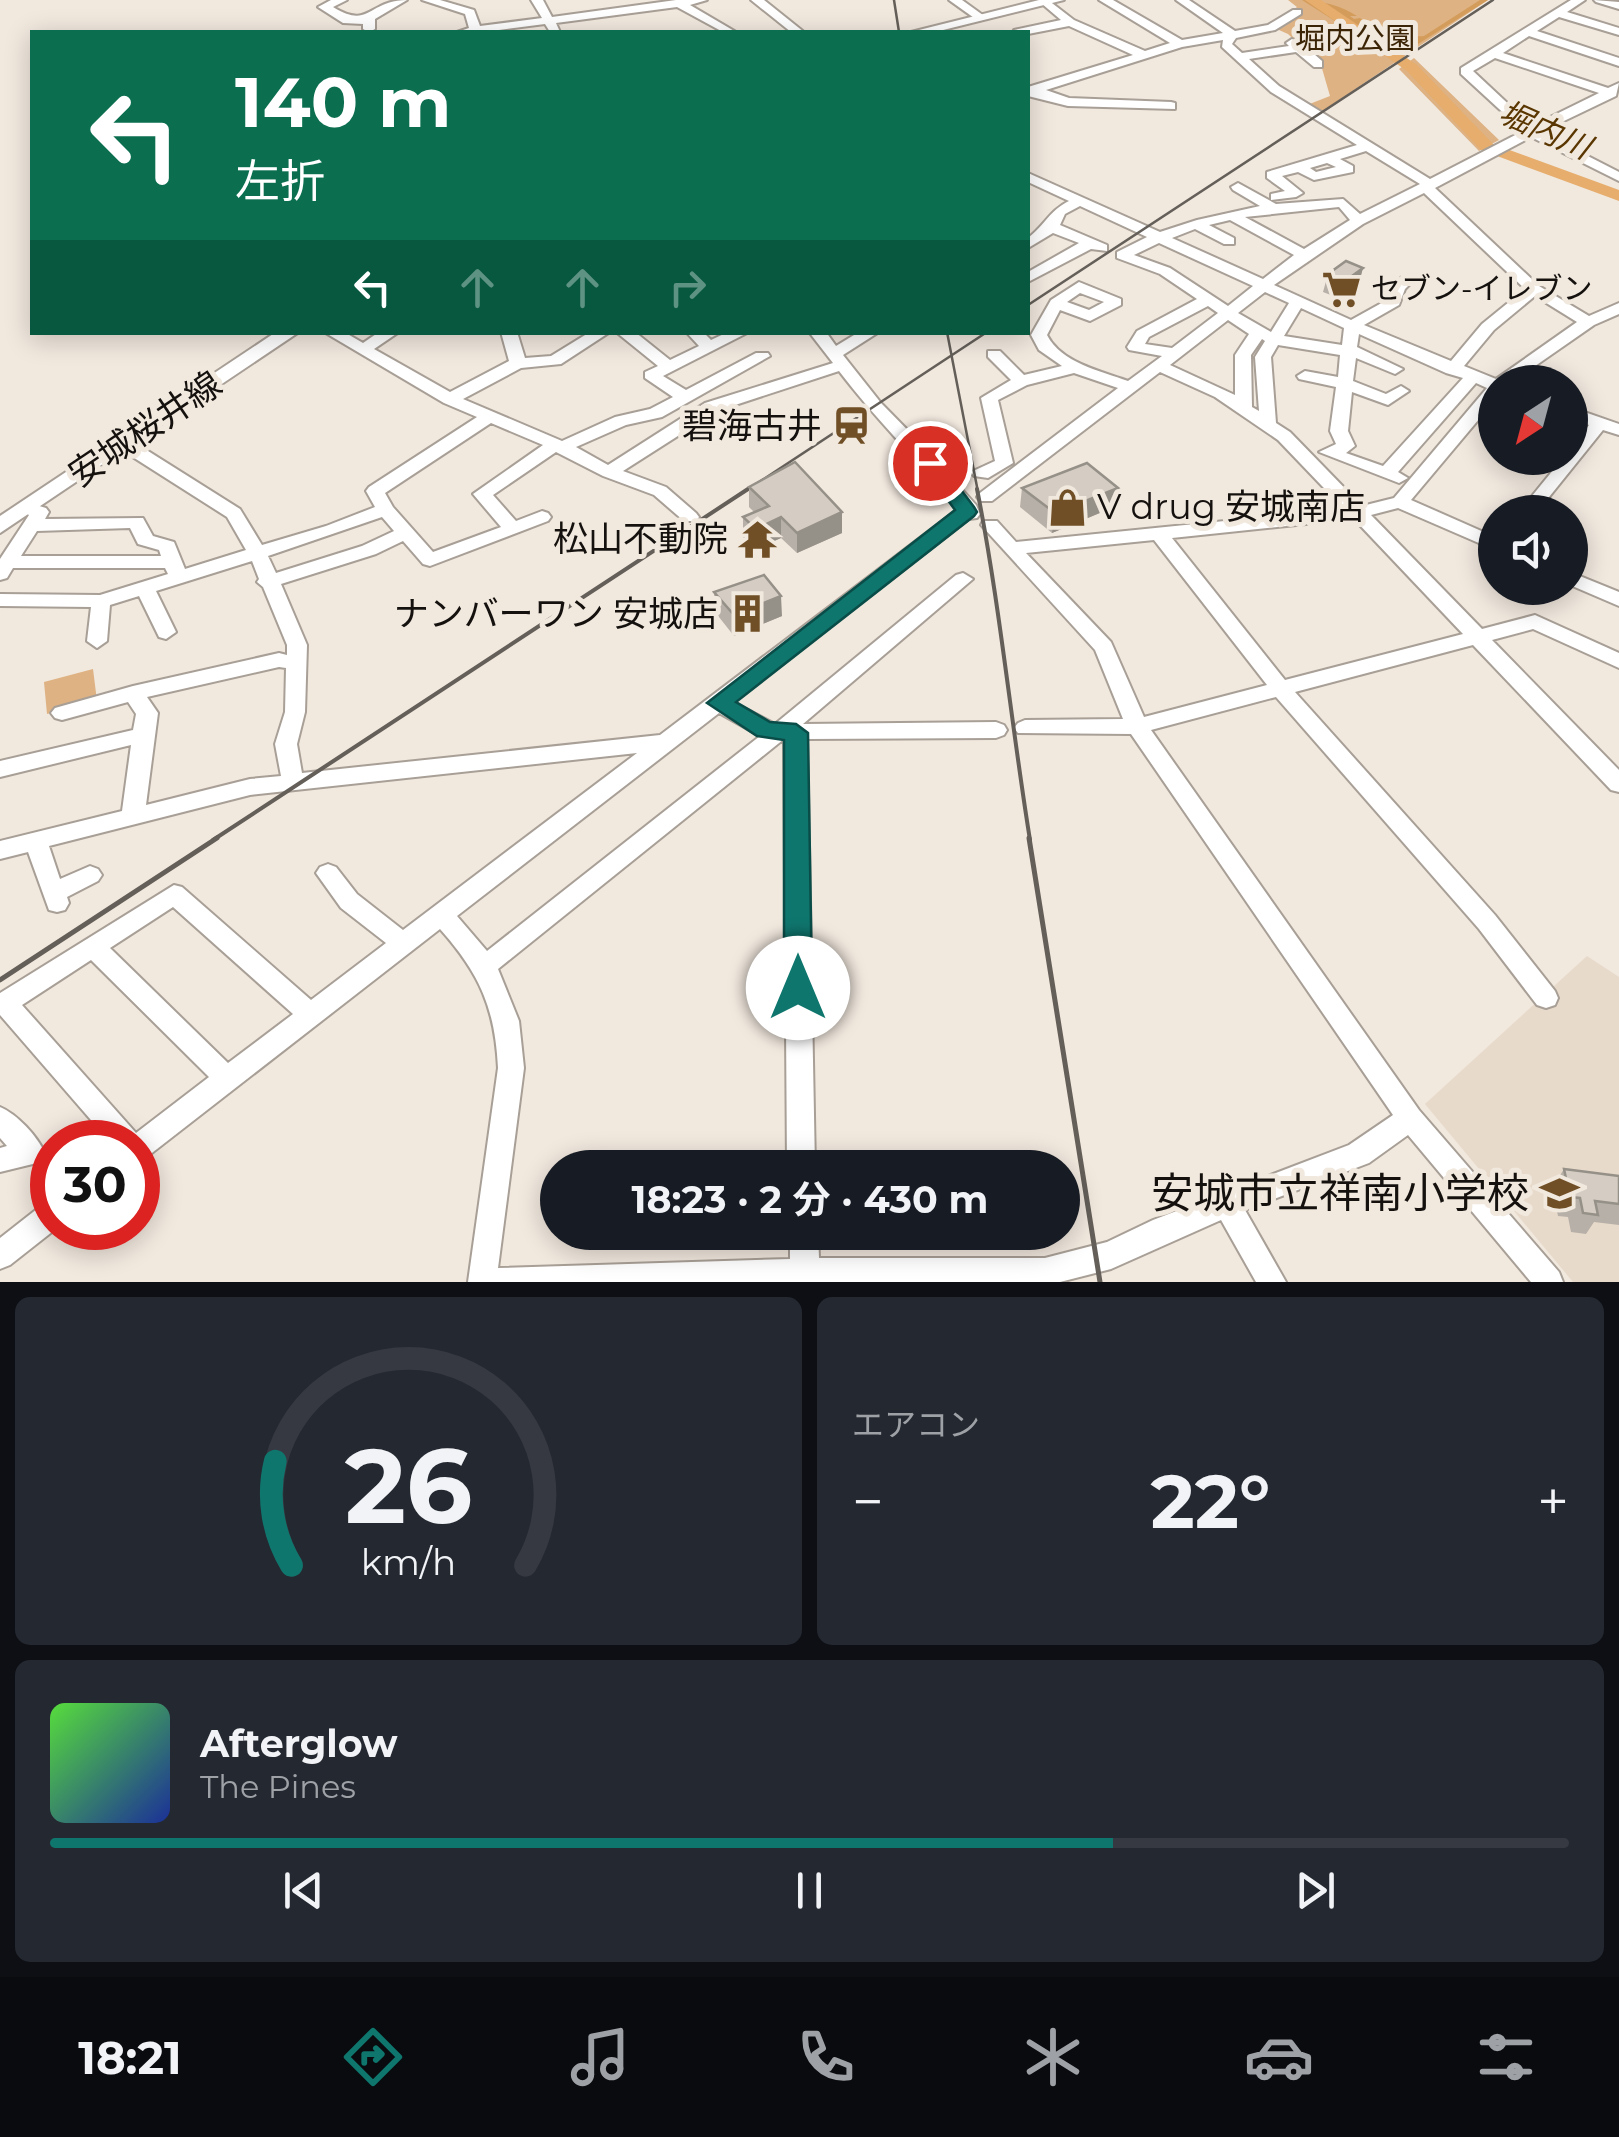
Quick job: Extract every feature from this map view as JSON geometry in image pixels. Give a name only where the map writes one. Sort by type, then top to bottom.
[{"type":"main road","points":[[927,30],[1044,2]]},
{"type":"main road","name":"安城桜井線","points":[[0,526],[29,517],[123,443],[285,335]]},
{"type":"street","points":[[341,0],[324,7],[347,21],[369,26],[383,7],[401,0]]},
{"type":"street","points":[[428,0],[470,12],[476,30]]},
{"type":"street","points":[[537,0],[554,28]]},
{"type":"street","points":[[519,30],[554,28],[700,0]]},
{"type":"street","points":[[757,0],[795,30]]},
{"type":"street","points":[[955,0],[980,18]]},
{"type":"street","points":[[1105,0],[1180,44]]},
{"type":"street","points":[[1182,0],[1233,38],[1269,53]]},
{"type":"street","points":[[1579,0],[1465,71],[1532,133],[1619,177]]},
{"type":"street","points":[[1600,0],[1619,6]]},
{"type":"street","points":[[1044,2],[1070,22],[1142,54]]},
{"type":"street","points":[[678,3],[726,30]]},
{"type":"street","points":[[1030,91],[1180,44],[1212,37],[1233,38],[1271,28],[1302,7]]},
{"type":"street","points":[[1558,13],[1619,32]]},
{"type":"street","points":[[1028,30],[1070,22]]},
{"type":"street","points":[[1271,28],[1284,33],[1318,64]]},
{"type":"street","points":[[1528,32],[1619,62]]},
{"type":"street","points":[[1233,38],[1240,57],[1275,89],[1428,186],[1534,289],[1588,322]]},
{"type":"street","points":[[1240,57],[1301,48]]},
{"type":"street","points":[[1492,54],[1616,92]]},
{"type":"street","points":[[1030,91],[1068,102],[1171,106]]},
{"type":"street","points":[[160,1130],[1304,254],[1358,221],[1616,92]]},
{"type":"street","points":[[1368,146],[1272,175],[1296,193],[1233,216],[1157,236],[1122,256],[1173,278],[1258,333],[1347,350],[1395,369]]},
{"type":"street","points":[[1299,167],[1314,176],[1348,168],[1330,158]]},
{"type":"street","points":[[1030,178],[1478,380]]},
{"type":"street","points":[[1238,187],[1265,202],[1343,204],[1358,221]]},
{"type":"street","points":[[1030,243],[1052,227],[1059,211],[1080,202]]},
{"type":"street","points":[[1233,216],[1304,254]]},
{"type":"street","points":[[1197,224],[1229,242]]},
{"type":"street","points":[[1030,277],[1096,246],[1052,227]]},
{"type":"street","points":[[1147,284],[1173,278]]},
{"type":"street","points":[[1333,452],[1346,446],[1339,431],[1352,326],[1394,302],[1398,288],[1407,280]]},
{"type":"street","points":[[1452,370],[1488,327],[1534,289]]},
{"type":"street","points":[[1206,301],[1143,334],[1134,346],[1168,360],[1244,407],[1296,448],[1619,784]]},
{"type":"street","points":[[1268,424],[1263,358],[1298,302]]},
{"type":"street","points":[[1056,303],[1039,335],[1045,348],[1075,368],[1131,387]]},
{"type":"street","points":[[1526,365],[1588,322],[1619,308]]},
{"type":"street","points":[[1244,407],[1243,355],[1258,333]]},
{"type":"street","points":[[337,335],[450,399],[609,472],[660,490],[690,518]]},
{"type":"street","points":[[362,350],[387,335]]},
{"type":"street","points":[[510,335],[522,364],[550,382]]},
{"type":"street","points":[[450,399],[522,364],[555,362],[597,335]]},
{"type":"street","points":[[628,335],[669,367]]},
{"type":"street","points":[[697,335],[710,348]]},
{"type":"street","points":[[683,396],[651,374],[736,335]]},
{"type":"street","points":[[819,335],[874,407],[973,508]]},
{"type":"street","points":[[609,472],[711,407],[839,359],[867,335]]},
{"type":"street","points":[[994,354],[1021,380]]},
{"type":"street","points":[[513,529],[482,494],[558,446],[656,412],[762,356]]},
{"type":"street","points":[[930,463],[988,472],[1004,463],[989,398],[1021,380],[1075,368]]},
{"type":"street","points":[[1305,376],[1344,383],[1388,400],[1401,392]]},
{"type":"street","points":[[1387,473],[1472,378]]},
{"type":"street","points":[[1014,548],[1358,514],[1400,502],[1478,407]]},
{"type":"street","points":[[491,415],[374,491],[430,560],[542,517]]},
{"type":"street","points":[[1588,419],[1619,430]]},
{"type":"street","points":[[1542,495],[1600,423]]},
{"type":"street","points":[[123,443],[234,513],[258,554],[296,645],[294,712],[286,744],[293,781]]},
{"type":"street","points":[[1296,448],[1333,452],[1414,484]]},
{"type":"street","points":[[1400,502],[1478,536]]},
{"type":"street","points":[[176,570],[166,546],[145,540],[137,522],[29,517],[5,568],[176,570],[258,554],[385,509]]},
{"type":"street","points":[[990,524],[1104,647],[1137,726],[1410,1118],[1549,1282]]},
{"type":"street","points":[[268,582],[369,550],[406,532]]},
{"type":"street","points":[[1160,535],[1281,689],[1486,922],[1546,998]]},
{"type":"street","points":[[0,600],[101,600],[146,588],[176,570]]},
{"type":"street","points":[[485,966],[786,732],[964,579]]},
{"type":"street","points":[[1588,586],[1619,600]]},
{"type":"street","points":[[146,588],[166,632]]},
{"type":"street","points":[[98,641],[101,600]]},
{"type":"street","points":[[1025,728],[1137,726],[1541,622],[1619,661]]},
{"type":"street","points":[[62,713],[278,660],[298,664]]},
{"type":"street","points":[[133,693],[147,712],[133,816]]},
{"type":"street","points":[[719,703],[786,732],[996,730]]},
{"type":"street","points":[[786,732],[801,1150]]},
{"type":"street","points":[[0,770],[143,734]]},
{"type":"street","points":[[0,850],[250,787],[669,742]]},
{"type":"street","points":[[36,841],[54,898],[90,875]]},
{"type":"street","points":[[328,873],[355,907],[404,944]]},
{"type":"street","points":[[108,1120],[5,1003],[174,894],[311,1015]]},
{"type":"street","points":[[442,915],[485,966],[510,1034],[510,1068],[482,1282]]},
{"type":"street","points":[[92,946],[228,1079]]},
{"type":"street","points":[[494,1282],[1045,1272],[1111,1256],[1163,1229],[1359,1154],[1410,1118]]},
{"type":"street","points":[[0,1119],[30,1153],[0,1160]]},
{"type":"street","points":[[1227,1205],[1272,1282]]},
{"type":"street","points":[[0,1255],[30,1231]]},
{"type":"street","points":[[804,1250],[805,1277]]},
{"type":"shaded area","points":[[1302,0],[1345,9],[1357,16],[1350,16],[1354,19],[1360,18],[1385,37],[1400,42],[1411,36],[1388,31],[1424,36],[1480,0],[1488,0],[1410,49],[1379,49]]},
{"type":"shaded area","name":"安城市立祥南小学校","points":[[1587,956],[1619,977],[1619,1282],[1573,1282],[1425,1104]]},
{"type":"green space","name":"堀内公園","points":[[1288,0],[1488,0],[1321,112],[1307,105],[1330,96],[1321,65],[1288,34],[1270,26],[1297,7]]},
{"type":"green space","points":[[1414,58],[1499,140],[1479,151],[1399,69]]},
{"type":"green space","points":[[93,669],[97,701],[47,714],[44,682]]},
{"type":"building","points":[[1346,261],[1363,268],[1345,281],[1328,274]]},
{"type":"building","points":[[795,462],[842,512],[797,533],[781,517],[756,529],[743,517],[769,506],[749,487]]},
{"type":"building","points":[[1087,463],[1118,488],[1055,513],[1022,488]]},
{"type":"building","points":[[764,575],[781,596],[734,615],[714,592]]},
{"type":"building","points":[[1564,1169],[1619,1176],[1619,1204],[1595,1201],[1598,1215],[1583,1213],[1580,1198],[1570,1197]]},
{"type":"waterway","name":"堀内川","points":[[1312,0],[1412,68],[1487,147],[1619,196]]},
{"type":"railway","points":[[894,0],[899,30]]},
{"type":"railway","points":[[1030,304],[1493,0]]},
{"type":"railway","points":[[948,335],[952,355]]},
{"type":"railway","points":[[952,355],[982,335]]},
{"type":"railway","points":[[744,492],[952,355]]},
{"type":"railway","points":[[952,355],[978,492]]},
{"type":"railway","points":[[213,840],[748,489]]},
{"type":"railway","points":[[977,489],[1030,840]]},
{"type":"railway","points":[[0,980],[217,838]]},
{"type":"railway","points":[[1029,838],[1100,1282]]},
{"type":"place","name":"セブン-イレブン","points":[[1341,289]]},
{"type":"place","name":"碧海古井","points":[[852,426]]},
{"type":"place","name":"V drug 安城南店","points":[[1067,507]]},
{"type":"place","name":"松山不動院","points":[[758,539]]},
{"type":"place","name":"ナンバーワン 安城店","points":[[748,614]]},
{"type":"place","name":"安城市立祥南小学校","points":[[1559,1193]]},
{"type":"route","points":[[798,988],[796,733],[766,730],[719,703],[967,512],[930,463]]}]
